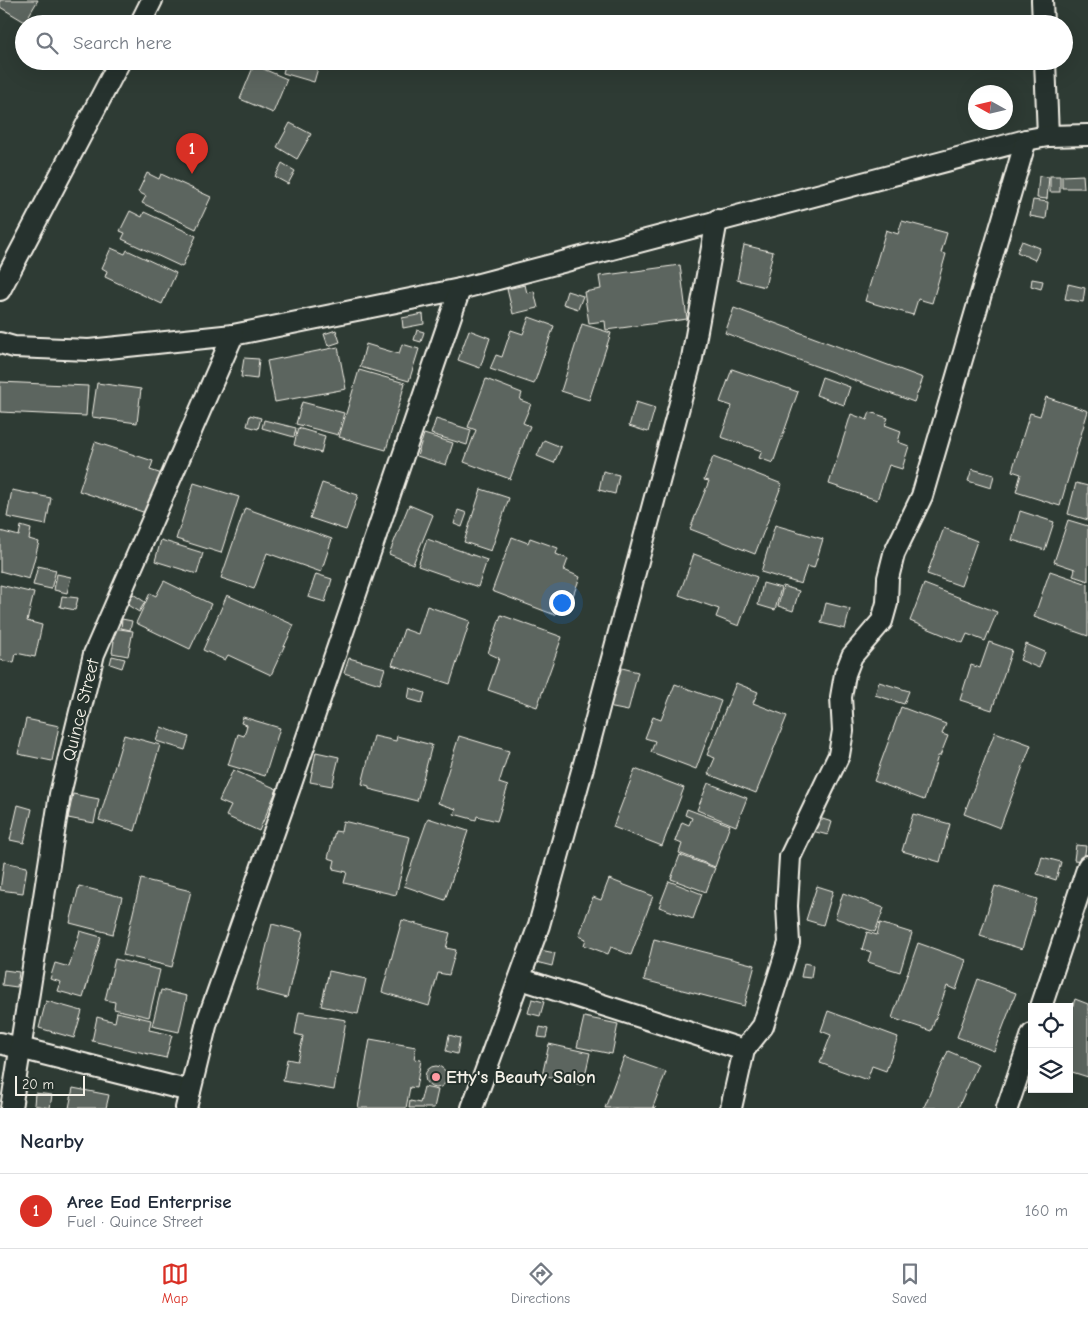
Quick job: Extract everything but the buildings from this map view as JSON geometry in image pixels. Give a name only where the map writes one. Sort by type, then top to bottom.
[{"type":"street","points":[[1042,0],[1043,15]]},
{"type":"street","points":[[144,15],[150,1]]},
{"type":"street","points":[[0,290],[115,70]]},
{"type":"street","points":[[1045,70],[1048,136]]},
{"type":"street","points":[[0,343],[14,346],[89,350],[233,335],[460,289],[1026,140],[1048,136],[1088,135]]},
{"type":"street","points":[[731,1108],[744,1050],[763,1026],[789,943],[787,906],[790,857],[839,755],[843,731],[841,697],[845,674],[852,656],[882,621],[887,603],[888,578],[894,554],[922,496],[1026,140]]},
{"type":"street","points":[[472,1108],[521,979],[554,870],[692,358],[717,220]]},
{"type":"street","points":[[0,1043],[188,1099],[207,1022],[460,289]]},
{"type":"street","name":"Quince Street","points":[[11,1108],[60,794],[94,654],[233,335]]},
{"type":"street","points":[[1042,1003],[1088,866]]},
{"type":"street","points":[[521,979],[744,1050]]},
{"type":"street","points":[[1007,1108],[1028,1046]]},
{"type":"place","name":"Aree Ead Enterprise","points":[[192,174]]},
{"type":"place","name":"Etty's Beauty Salon","points":[[436,1077]]}]
